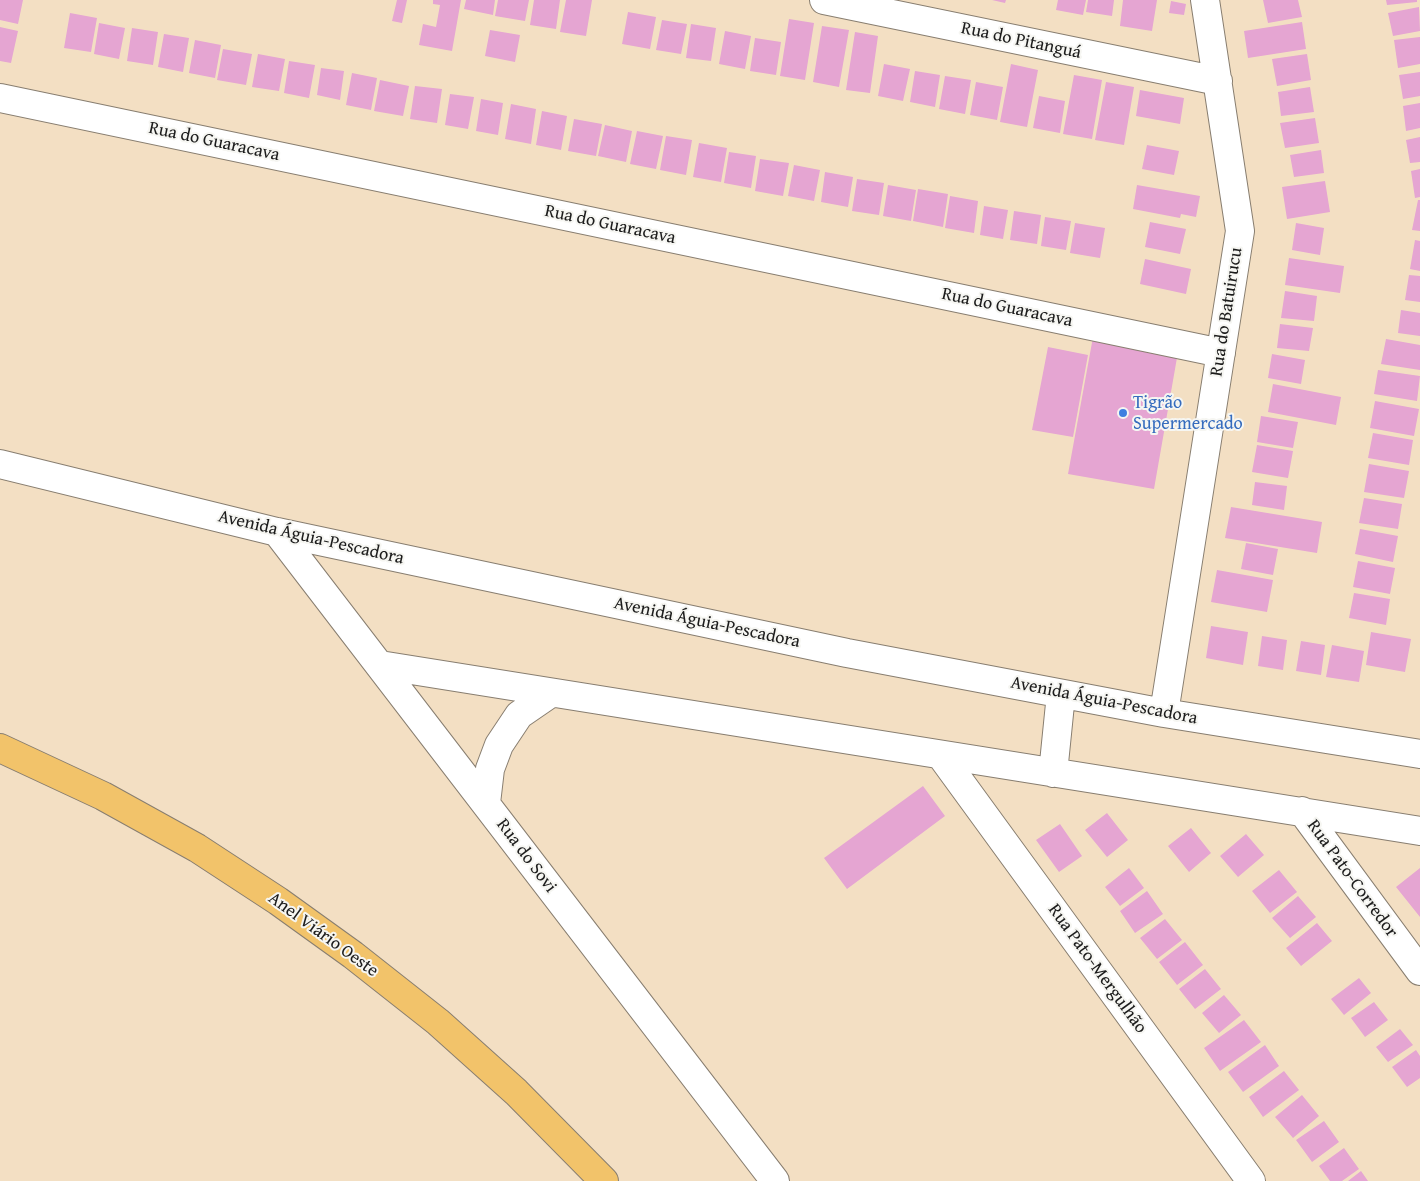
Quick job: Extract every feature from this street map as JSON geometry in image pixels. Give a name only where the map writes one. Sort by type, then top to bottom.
[{"type":"main road","name":"Anel Viário Oeste","points":[[0,748],[104,796],[197,848],[286,906],[354,955],[438,1022],[516,1092],[604,1181]]},
{"type":"street","name":"Rua do Pitanguá","points":[[824,0],[1218,82]]},
{"type":"street","name":"Rua do Batuirucu","points":[[1164,714],[1240,231],[1205,0]]},
{"type":"street","name":"Rua do Guaracava","points":[[0,98],[1221,353]]},
{"type":"street","name":"Avenida Águia-Pescadora","points":[[0,464],[278,532],[847,653],[1164,714],[1419,750]]},
{"type":"street","name":"Rua do Sovi","points":[[278,532],[775,1181]]},
{"type":"street","points":[[380,665],[942,757],[1302,811],[1420,831]]},
{"type":"street","points":[[486,803],[490,769],[499,745],[519,715],[551,693]]},
{"type":"street","points":[[1052,773],[1062,694]]},
{"type":"street","name":"Rua Pato-Mergulhão","points":[[942,757],[1251,1181]]},
{"type":"street","name":"Rua Pato-Corredor","points":[[1302,811],[1420,971]]},
{"type":"building","points":[[0,0],[23,0],[18,24],[0,20]]},
{"type":"building","points":[[397,0],[407,0],[402,23],[392,21]]},
{"type":"building","points":[[433,0],[461,0],[452,51],[419,45],[423,24],[436,27],[440,5],[433,4]]},
{"type":"building","points":[[466,0],[495,0],[493,15],[464,9]]},
{"type":"building","points":[[498,0],[529,0],[525,21],[495,16]]},
{"type":"building","points":[[534,0],[560,0],[556,29],[530,25]]},
{"type":"building","points":[[566,0],[592,0],[586,36],[560,32]]},
{"type":"building","points":[[992,0],[1006,0],[1005,3]]},
{"type":"building","points":[[1058,0],[1086,0],[1083,15],[1056,10]]},
{"type":"building","points":[[1088,0],[1114,0],[1112,16],[1086,12]]},
{"type":"building","points":[[1123,0],[1157,0],[1152,31],[1120,26]]},
{"type":"building","points":[[1263,0],[1298,0],[1302,17],[1268,23]]},
{"type":"building","points":[[1386,0],[1417,0],[1417,2],[1387,5]]},
{"type":"building","points":[[1171,1],[1186,4],[1184,15],[1169,13]]},
{"type":"building","points":[[1419,7],[1420,31],[1393,36],[1388,13]]},
{"type":"building","points":[[628,12],[656,17],[650,49],[622,44]]},
{"type":"building","points":[[70,13],[97,18],[91,52],[64,48]]},
{"type":"building","points":[[789,19],[814,23],[805,80],[780,76]]},
{"type":"building","points":[[662,20],[687,24],[681,54],[656,50]]},
{"type":"building","points":[[1302,22],[1306,49],[1248,58],[1244,31]]},
{"type":"building","points":[[99,23],[125,28],[119,59],[94,54]]},
{"type":"building","points":[[691,24],[716,28],[711,61],[686,58]]},
{"type":"building","points":[[822,26],[849,30],[839,87],[813,82]]},
{"type":"building","points":[[0,27],[18,31],[11,63],[0,61]]},
{"type":"building","points":[[132,28],[158,32],[153,65],[127,61]]},
{"type":"building","points":[[490,30],[520,35],[515,62],[485,56]]},
{"type":"building","points":[[725,31],[751,36],[745,69],[719,64]]},
{"type":"building","points":[[855,32],[878,36],[870,93],[846,90]]},
{"type":"building","points":[[164,34],[189,38],[183,72],[158,67]]},
{"type":"building","points":[[1420,37],[1420,64],[1398,68],[1394,40]]},
{"type":"building","points":[[755,38],[781,42],[776,75],[750,71]]},
{"type":"building","points":[[195,40],[221,45],[215,78],[189,73]]},
{"type":"building","points":[[223,49],[252,54],[246,85],[217,80]]},
{"type":"building","points":[[258,54],[285,59],[279,91],[252,87]]},
{"type":"building","points":[[1307,54],[1311,80],[1277,86],[1272,59]]},
{"type":"building","points":[[289,61],[315,65],[309,98],[284,93]]},
{"type":"building","points":[[884,64],[910,69],[903,101],[878,96]]},
{"type":"building","points":[[1011,64],[1038,70],[1027,127],[1000,122]]},
{"type":"building","points":[[321,68],[344,71],[340,100],[317,95]]},
{"type":"building","points":[[915,71],[940,75],[935,107],[910,102]]},
{"type":"building","points":[[1420,72],[1420,96],[1403,99],[1399,75]]},
{"type":"building","points":[[352,73],[377,78],[371,110],[346,105]]},
{"type":"building","points":[[1074,75],[1102,80],[1092,139],[1063,134]]},
{"type":"building","points":[[945,76],[971,80],[965,114],[939,109]]},
{"type":"building","points":[[380,80],[409,86],[403,116],[374,111]]},
{"type":"building","points":[[976,82],[1003,87],[997,120],[970,115]]},
{"type":"building","points":[[1106,82],[1134,87],[1124,145],[1095,140]]},
{"type":"building","points":[[415,86],[442,89],[437,123],[410,119]]},
{"type":"building","points":[[1310,87],[1314,112],[1281,116],[1278,92]]},
{"type":"building","points":[[1140,90],[1184,98],[1180,124],[1136,116]]},
{"type":"building","points":[[450,94],[474,97],[468,129],[445,125]]},
{"type":"building","points":[[1039,96],[1065,101],[1060,133],[1033,128]]},
{"type":"building","points":[[481,99],[503,103],[498,135],[476,131]]},
{"type":"building","points":[[1420,103],[1420,128],[1406,131],[1403,106]]},
{"type":"building","points":[[511,104],[536,109],[531,144],[505,139]]},
{"type":"building","points":[[542,111],[567,116],[561,150],[536,145]]},
{"type":"building","points":[[1315,118],[1319,143],[1285,148],[1280,123]]},
{"type":"building","points":[[574,119],[602,124],[596,156],[568,151]]},
{"type":"building","points":[[605,125],[632,131],[626,162],[598,156]]},
{"type":"building","points":[[637,131],[663,136],[656,169],[630,164]]},
{"type":"building","points":[[666,136],[692,140],[686,175],[660,170]]},
{"type":"building","points":[[1420,137],[1420,162],[1410,163],[1406,140]]},
{"type":"building","points":[[699,143],[727,148],[721,182],[693,177]]},
{"type":"building","points":[[1147,145],[1179,151],[1174,175],[1142,169]]},
{"type":"building","points":[[1321,150],[1324,173],[1294,177],[1290,155]]},
{"type":"building","points":[[729,152],[756,156],[751,188],[724,183]]},
{"type":"building","points":[[760,159],[789,163],[783,196],[755,191]]},
{"type":"building","points":[[794,165],[820,170],[814,201],[788,196]]},
{"type":"building","points":[[1420,169],[1420,197],[1415,198],[1411,171]]},
{"type":"building","points":[[825,172],[853,177],[848,207],[821,202]]},
{"type":"building","points":[[857,179],[884,183],[879,215],[852,211]]},
{"type":"building","points":[[1325,181],[1330,212],[1287,219],[1282,187]]},
{"type":"building","points":[[888,185],[916,190],[911,221],[883,216]]},
{"type":"building","points":[[1137,185],[1200,196],[1196,217],[1181,214],[1180,218],[1133,209]]},
{"type":"building","points":[[918,189],[948,194],[943,227],[913,221]]},
{"type":"building","points":[[950,196],[978,201],[974,233],[945,228]]},
{"type":"building","points":[[1418,200],[1420,200],[1420,231],[1412,230]]},
{"type":"building","points":[[984,206],[1008,210],[1003,239],[980,235]]},
{"type":"building","points":[[1014,211],[1041,215],[1037,244],[1010,240]]},
{"type":"building","points":[[1045,217],[1071,221],[1066,250],[1041,246]]},
{"type":"building","points":[[1150,222],[1186,229],[1180,254],[1145,247]]},
{"type":"building","points":[[1075,223],[1105,228],[1100,258],[1070,253]]},
{"type":"building","points":[[1296,223],[1324,228],[1320,255],[1292,250]]},
{"type":"building","points":[[1415,240],[1420,241],[1420,271],[1410,269]]},
{"type":"building","points":[[1289,258],[1344,266],[1340,293],[1285,285]]},
{"type":"building","points":[[1145,259],[1191,269],[1186,294],[1140,284]]},
{"type":"building","points":[[1409,275],[1420,276],[1420,302],[1405,300]]},
{"type":"building","points":[[1285,291],[1317,296],[1314,321],[1281,318]]},
{"type":"building","points":[[1401,310],[1420,313],[1420,336],[1398,333]]},
{"type":"building","points":[[1280,324],[1313,328],[1309,351],[1277,348]]},
{"type":"building","name":"Tigrão Supermercado","points":[[1093,337],[1178,352],[1154,489],[1068,474]]},
{"type":"building","points":[[1386,339],[1420,345],[1420,370],[1381,364]]},
{"type":"building","points":[[1048,347],[1088,355],[1073,437],[1032,430]]},
{"type":"building","points":[[1272,354],[1305,360],[1301,384],[1268,378]]},
{"type":"building","points":[[1378,370],[1420,376],[1417,401],[1374,394]]},
{"type":"building","points":[[1273,384],[1341,397],[1336,425],[1268,412]]},
{"type":"building","points":[[1375,401],[1419,409],[1414,436],[1370,428]]},
{"type":"building","points":[[1261,416],[1298,422],[1293,448],[1257,442]]},
{"type":"building","points":[[1373,433],[1413,440],[1409,465],[1368,458]]},
{"type":"building","points":[[1257,445],[1293,451],[1288,478],[1252,472]]},
{"type":"building","points":[[1369,464],[1409,471],[1404,498],[1364,492]]},
{"type":"building","points":[[1255,482],[1287,486],[1284,510],[1252,505]]},
{"type":"building","points":[[1364,498],[1402,504],[1398,529],[1359,523]]},
{"type":"building","points":[[1231,507],[1322,522],[1317,553],[1225,538]]},
{"type":"building","points":[[1360,529],[1398,536],[1393,562],[1355,554]]},
{"type":"building","points":[[1246,543],[1278,549],[1273,575],[1241,569]]},
{"type":"building","points":[[1358,561],[1395,568],[1390,594],[1353,587]]},
{"type":"building","points":[[1217,570],[1273,580],[1267,612],[1211,602]]},
{"type":"building","points":[[1354,593],[1390,599],[1386,625],[1349,618]]},
{"type":"building","points":[[1211,626],[1248,632],[1243,665],[1206,658]]},
{"type":"building","points":[[1371,632],[1411,639],[1405,672],[1366,665]]},
{"type":"building","points":[[1262,636],[1287,640],[1283,670],[1258,666]]},
{"type":"building","points":[[1301,641],[1325,645],[1321,675],[1296,671]]},
{"type":"building","points":[[1332,645],[1364,651],[1359,682],[1326,677]]},
{"type":"building","points":[[923,786],[945,816],[847,889],[824,858]]},
{"type":"building","points":[[1107,813],[1128,840],[1107,857],[1085,830]]},
{"type":"building","points":[[1060,824],[1082,856],[1059,872],[1036,840]]},
{"type":"building","points":[[1191,828],[1211,853],[1189,872],[1168,846]]},
{"type":"building","points":[[1246,834],[1264,855],[1238,877],[1220,856]]},
{"type":"building","points":[[1129,868],[1144,888],[1120,906],[1105,887]]},
{"type":"building","points":[[1420,868],[1420,917],[1396,887]]},
{"type":"building","points":[[1279,870],[1297,892],[1270,913],[1252,891]]},
{"type":"building","points":[[1147,891],[1163,914],[1135,933],[1120,911]]},
{"type":"building","points":[[1298,896],[1316,917],[1290,938],[1272,918]]},
{"type":"building","points":[[1165,919],[1182,940],[1157,959],[1140,938]]},
{"type":"building","points":[[1317,923],[1332,941],[1301,966],[1286,948]]},
{"type":"building","points":[[1185,942],[1203,965],[1177,985],[1159,962]]},
{"type":"building","points":[[1205,969],[1221,989],[1195,1009],[1179,989]]},
{"type":"building","points":[[1359,978],[1371,993],[1344,1015],[1331,999]]},
{"type":"building","points":[[1224,995],[1241,1015],[1219,1033],[1202,1013]]},
{"type":"building","points":[[1374,1002],[1388,1020],[1365,1037],[1351,1018]]},
{"type":"building","points":[[1244,1020],[1261,1042],[1220,1071],[1204,1048]]},
{"type":"building","points":[[1400,1029],[1413,1045],[1388,1062],[1376,1047]]},
{"type":"building","points":[[1265,1045],[1279,1066],[1243,1092],[1228,1072]]},
{"type":"building","points":[[1416,1050],[1420,1056],[1420,1078],[1407,1087],[1392,1067]]},
{"type":"building","points":[[1284,1071],[1299,1090],[1263,1117],[1249,1097]]},
{"type":"building","points":[[1302,1095],[1319,1116],[1293,1138],[1275,1117]]},
{"type":"building","points":[[1324,1121],[1339,1142],[1312,1162],[1296,1140]]},
{"type":"building","points":[[1344,1148],[1359,1169],[1342,1181],[1330,1181],[1319,1166]]},
{"type":"building","points":[[1361,1171],[1368,1181],[1348,1181]]},
{"type":"place","name":"Tigrão Supermercado","points":[[1123,413]]}]
